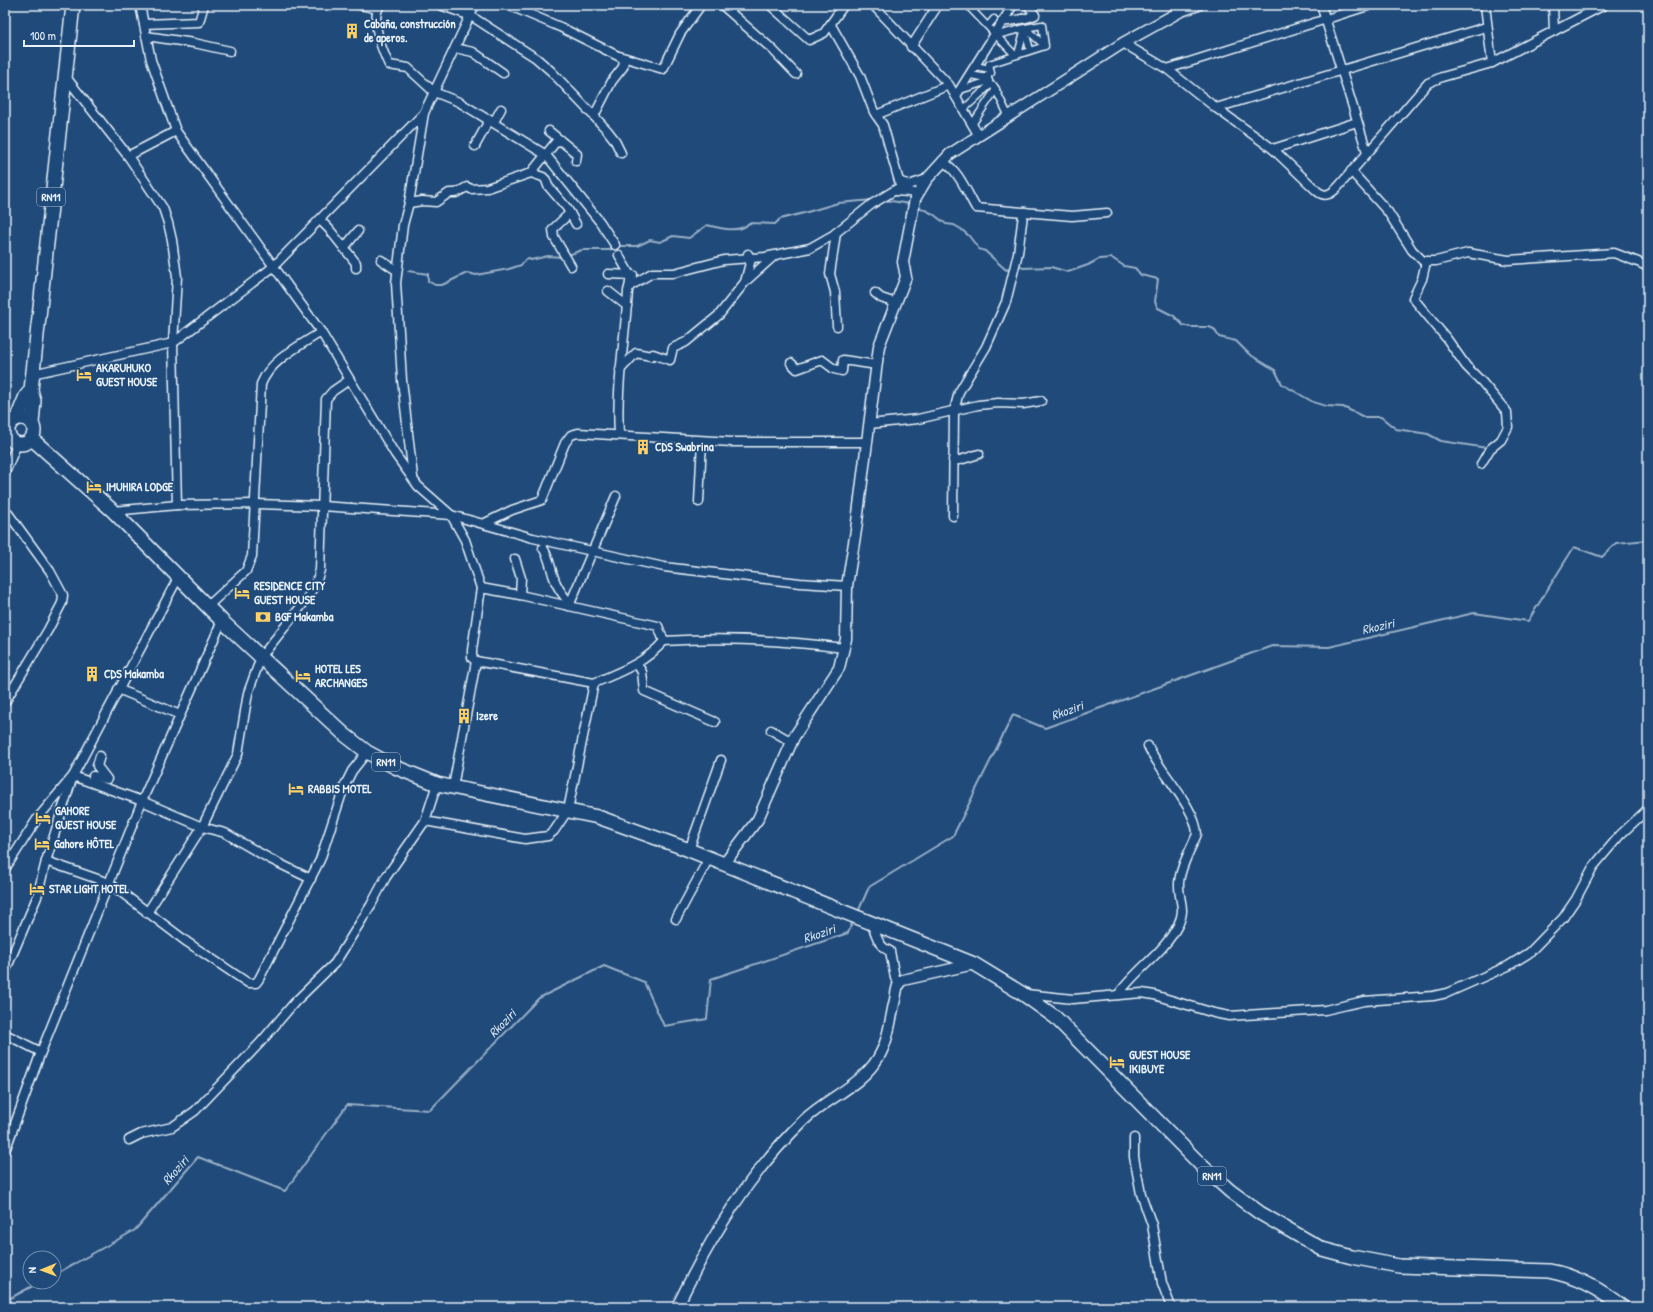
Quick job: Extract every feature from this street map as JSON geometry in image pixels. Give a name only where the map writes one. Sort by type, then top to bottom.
[{"type":"main road","name":"RN11","points":[[73,5],[64,75],[32,374],[31,390],[34,401],[32,423],[34,428],[32,439],[113,511],[222,621],[345,735],[367,752],[420,779],[436,784],[568,810],[605,819],[864,918],[974,964],[1023,994],[1055,1017],[1202,1166],[1230,1192],[1260,1213],[1322,1249],[1352,1257],[1399,1266],[1548,1271],[1566,1275],[1598,1289],[1622,1307]]},
{"type":"main road","name":"RN11","points":[[17,444],[11,440],[6,427],[17,418],[26,396],[31,390]]},
{"type":"main road","points":[[17,418],[28,419],[32,423]]},
{"type":"main road","points":[[17,444],[23,444],[32,439]]},
{"type":"street","points":[[140,5],[150,60],[176,131],[321,332],[395,454],[414,478],[418,486],[451,515],[465,540],[482,588],[472,658],[476,661],[594,683],[638,664],[653,653],[664,641],[712,638],[766,640],[844,648]]},
{"type":"street","points":[[144,24],[199,22],[204,5]]},
{"type":"street","points":[[360,5],[379,7],[377,24],[383,51],[389,65],[408,68],[434,92],[459,102],[546,155],[600,222],[615,245]]},
{"type":"street","points":[[440,5],[471,16],[536,58],[551,71],[594,116],[614,139],[620,153]]},
{"type":"street","points":[[414,478],[402,380],[396,270],[424,113],[475,5]]},
{"type":"street","points":[[508,5],[560,27],[624,59],[623,67],[612,81],[594,116]]},
{"type":"street","points":[[618,56],[663,68],[680,34],[701,5]]},
{"type":"street","points":[[722,5],[772,49],[796,74]]},
{"type":"street","points":[[770,5],[809,40],[824,33],[844,5]]},
{"type":"street","points":[[873,5],[911,47],[958,93],[964,108],[980,136]]},
{"type":"street","points":[[911,47],[938,5]]},
{"type":"street","points":[[982,5],[971,9],[1016,54]]},
{"type":"street","points":[[988,26],[998,20],[1013,5]]},
{"type":"street","points":[[998,20],[1028,19],[1035,16],[1028,5]]},
{"type":"street","points":[[724,864],[758,819],[792,742],[839,668],[846,639],[847,586],[856,530],[879,346],[906,277],[903,262],[912,209],[918,194],[927,178],[942,161],[1123,43],[1174,14],[1198,5]]},
{"type":"street","points":[[1321,5],[1356,122],[1367,152]]},
{"type":"street","points":[[1167,69],[1372,5]]},
{"type":"street","points":[[1485,5],[1486,27],[1492,63]]},
{"type":"street","points":[[1553,5],[1554,31]]},
{"type":"street","points":[[1123,43],[1167,69],[1216,108],[1273,149],[1320,194],[1330,194],[1428,84],[1442,77],[1492,63],[1604,5]]},
{"type":"street","points":[[982,20],[987,15]]},
{"type":"street","points":[[958,93],[996,34],[998,20]]},
{"type":"street","points":[[831,25],[860,76],[876,115],[883,125],[889,140],[899,181],[909,185],[927,178]]},
{"type":"street","points":[[996,34],[1042,25],[1045,46]]},
{"type":"street","points":[[1216,108],[1486,27]]},
{"type":"street","points":[[1025,29],[1045,46]]},
{"type":"street","points":[[1025,29],[1030,50]]},
{"type":"street","points":[[1016,54],[1025,29]]},
{"type":"street","points":[[146,36],[187,41],[230,51]]},
{"type":"street","points":[[1010,117],[987,75],[991,73],[989,64],[1016,54],[1045,46]]},
{"type":"street","points":[[456,48],[473,52],[503,72]]},
{"type":"street","points":[[975,66],[990,69]]},
{"type":"street","points":[[64,75],[128,156],[163,208],[172,240],[177,277],[173,343],[177,505]]},
{"type":"street","points":[[970,75],[991,83]]},
{"type":"street","points":[[958,93],[991,83]]},
{"type":"street","points":[[964,108],[991,83]]},
{"type":"street","points":[[973,123],[991,83]]},
{"type":"street","points":[[876,115],[949,85]]},
{"type":"street","points":[[475,146],[501,109]]},
{"type":"street","points":[[32,374],[173,343],[273,267],[424,113]]},
{"type":"street","points":[[1273,149],[1356,122]]},
{"type":"street","points":[[128,156],[176,131]]},
{"type":"street","points":[[550,131],[577,154],[576,161]]},
{"type":"street","points":[[409,203],[422,201],[436,202],[449,194],[456,193],[467,187],[471,189],[487,188],[531,173],[555,143],[560,140]]},
{"type":"street","points":[[942,161],[948,163],[962,181],[976,208],[1082,216],[1107,213]]},
{"type":"street","points":[[1351,171],[1388,212],[1419,259],[1426,262],[1436,262],[1468,253],[1508,260],[1614,253],[1638,262],[1648,268]]},
{"type":"street","points":[[531,173],[543,177],[548,186],[570,213],[576,224]]},
{"type":"street","points":[[630,286],[652,273],[674,273],[724,260],[750,256],[771,255],[810,248],[836,233],[872,204],[905,184]]},
{"type":"street","points":[[894,191],[918,194]]},
{"type":"street","points":[[953,516],[954,411],[959,392],[986,347],[1006,302],[1018,253],[1023,215],[1025,212]]},
{"type":"street","points":[[570,213],[553,229],[554,236],[570,266]]},
{"type":"street","points":[[320,220],[356,263],[356,268]]},
{"type":"street","points":[[344,248],[348,241],[358,231]]},
{"type":"street","points":[[836,233],[830,274],[835,292],[837,326]]},
{"type":"street","points":[[619,255],[624,267],[631,275],[617,403],[619,434]]},
{"type":"street","points":[[622,348],[636,354],[651,356],[653,354],[670,360],[673,348],[686,342],[707,327],[719,315],[745,282],[771,255]]},
{"type":"street","points":[[745,282],[750,256]]},
{"type":"street","points":[[381,260],[396,270]]},
{"type":"street","points":[[1426,262],[1422,279],[1412,298],[1447,339],[1466,366],[1482,382],[1507,412],[1508,427],[1500,440],[1490,449],[1481,464]]},
{"type":"street","points":[[608,274],[631,275],[641,279]]},
{"type":"street","points":[[608,291],[627,306]]},
{"type":"street","points":[[876,293],[881,298],[896,303]]},
{"type":"street","points":[[208,606],[246,571],[252,556],[256,504],[261,384],[265,373],[274,364],[321,332]]},
{"type":"street","points":[[620,370],[636,354]]},
{"type":"street","points":[[791,363],[797,369],[822,360],[834,369],[842,371],[843,360],[877,365]]},
{"type":"street","points":[[147,914],[202,827],[240,749],[248,693],[261,657],[306,600],[316,583],[320,570],[326,399],[333,391],[349,380]]},
{"type":"street","points":[[869,424],[918,418],[998,403],[1023,404],[1041,400]]},
{"type":"street","points":[[485,523],[512,510],[542,500],[565,443],[571,435],[578,433],[619,434],[702,441],[793,443],[866,442]]},
{"type":"street","points":[[699,502],[702,441]]},
{"type":"street","points":[[5,473],[17,444]]},
{"type":"street","points":[[953,460],[960,460],[979,454]]},
{"type":"street","points":[[570,605],[616,496]]},
{"type":"street","points":[[113,511],[177,505],[256,504],[322,506],[451,515],[485,523],[533,538],[594,550],[664,567],[800,583],[847,586]]},
{"type":"street","points":[[5,509],[50,571],[63,596],[62,603],[48,630],[5,702]]},
{"type":"street","points":[[543,548],[548,556],[553,577],[570,605]]},
{"type":"street","points":[[515,559],[521,578],[520,595]]},
{"type":"street","points":[[5,972],[36,897],[73,776],[179,576]]},
{"type":"street","points":[[482,588],[570,605],[658,626],[664,641]]},
{"type":"street","points":[[5,1151],[41,1052],[142,801],[222,621]]},
{"type":"street","points":[[453,787],[476,661]]},
{"type":"street","points":[[638,664],[642,672],[644,691],[715,722]]},
{"type":"street","points":[[425,822],[525,839],[548,836],[554,831],[568,810],[594,683]]},
{"type":"street","points":[[118,689],[180,715]]},
{"type":"street","points":[[771,730],[792,742]]},
{"type":"street","points":[[1118,995],[1128,980],[1153,957],[1168,940],[1178,924],[1183,910],[1180,897],[1180,875],[1197,834],[1197,827],[1181,796],[1148,746]]},
{"type":"street","points":[[46,861],[109,883],[147,914],[248,983],[254,983],[259,979],[311,879],[328,840],[344,787],[352,771],[367,752]]},
{"type":"street","points":[[91,779],[95,764],[100,756]]},
{"type":"street","points":[[689,850],[720,760]]},
{"type":"street","points":[[73,776],[91,779],[107,779],[95,764]]},
{"type":"street","points":[[5,869],[7,859],[37,819],[73,776]]},
{"type":"street","points":[[91,779],[202,827],[225,832],[270,859],[311,879]]},
{"type":"street","points":[[129,1140],[141,1134],[172,1127],[195,1111],[260,1043],[295,1002],[335,963],[372,905],[386,877],[425,822],[436,784]]},
{"type":"street","points":[[1023,994],[1073,999],[1149,994],[1229,1016],[1325,1010],[1364,1000],[1424,998],[1446,992],[1508,966],[1529,953],[1570,910],[1594,867],[1620,835],[1648,809]]},
{"type":"street","points":[[676,919],[709,858]]},
{"type":"street","points":[[864,918],[874,928],[879,944],[883,948],[890,951],[895,978],[899,983]]},
{"type":"street","points":[[677,1307],[730,1211],[762,1164],[806,1118],[848,1088],[868,1071],[878,1059],[886,1042],[899,983],[903,980],[974,964]]},
{"type":"street","points":[[5,1034],[41,1052]]},
{"type":"street","points":[[1134,1138],[1134,1157],[1141,1194],[1152,1225],[1162,1283],[1171,1307]]},
{"type":"waterway","points":[[568,255],[582,250],[609,250],[620,246],[637,246],[650,240],[660,242],[673,236],[689,238],[707,225],[723,229],[735,229],[749,223],[775,224],[780,219],[838,203],[873,200]]},
{"type":"waterway","points":[[885,200],[910,204]]},
{"type":"waterway","points":[[917,206],[933,214],[946,224],[954,225],[961,229],[969,236],[979,249],[985,251],[1005,269],[1007,270],[1014,264]]},
{"type":"waterway","points":[[408,271],[428,274],[428,281],[435,285],[442,285],[467,273],[476,275],[509,269],[521,265],[525,260],[529,259],[531,260],[548,256],[562,257]]},
{"type":"waterway","points":[[1018,264],[1023,268],[1051,267],[1068,272],[1088,265],[1099,259],[1112,258],[1124,266],[1135,268],[1141,275],[1158,279],[1155,302],[1158,308],[1174,316],[1183,325],[1190,327],[1209,327],[1214,329],[1219,337],[1236,341],[1249,354],[1275,370],[1282,384],[1313,402],[1326,406],[1343,407],[1364,417],[1381,417],[1396,429],[1428,434],[1441,441],[1487,448]]},
{"type":"waterway","name":"Rkoziri","points":[[858,912],[869,887],[953,836],[1013,715],[1045,728],[1272,646],[1329,647],[1474,613],[1528,621],[1574,547],[1602,557],[1616,543],[1648,540]]},
{"type":"waterway","name":"Rkoziri","points":[[62,1271],[135,1230],[198,1157],[285,1191],[347,1105],[430,1110],[539,998],[604,966],[644,982],[664,1026],[707,1019],[711,979],[848,933],[853,921]]},
{"type":"waterway","name":"Rkoziri","points":[[5,1301],[25,1290]]},
{"type":"place","name":"Cabaña, construcción de aperos.","points":[[352,31]]},
{"type":"place","name":"AKARUHUKO GUEST HOUSE","points":[[84,375]]},
{"type":"place","name":"CDS Swabrina","points":[[643,447]]},
{"type":"place","name":"IMUHIRA LODGE","points":[[94,487]]},
{"type":"place","name":"RESIDENCE CITY GUEST HOUSE","points":[[242,593]]},
{"type":"place","name":"BGF Makamba","points":[[263,617]]},
{"type":"place","name":"CDS Makamba","points":[[92,674]]},
{"type":"place","name":"HOTEL LES ARCHANGES","points":[[303,676]]},
{"type":"place","name":"Izere","points":[[464,716]]},
{"type":"place","name":"RABBIS MOTEL","points":[[296,789]]},
{"type":"place","name":"GAHORE GUEST HOUSE","points":[[43,818]]},
{"type":"place","name":"Gahore HÔTEL","points":[[42,844]]},
{"type":"place","name":"STAR LIGHT HOTEL","points":[[37,889]]},
{"type":"place","name":"GUEST HOUSE IKIBUYE","points":[[1117,1062]]}]
